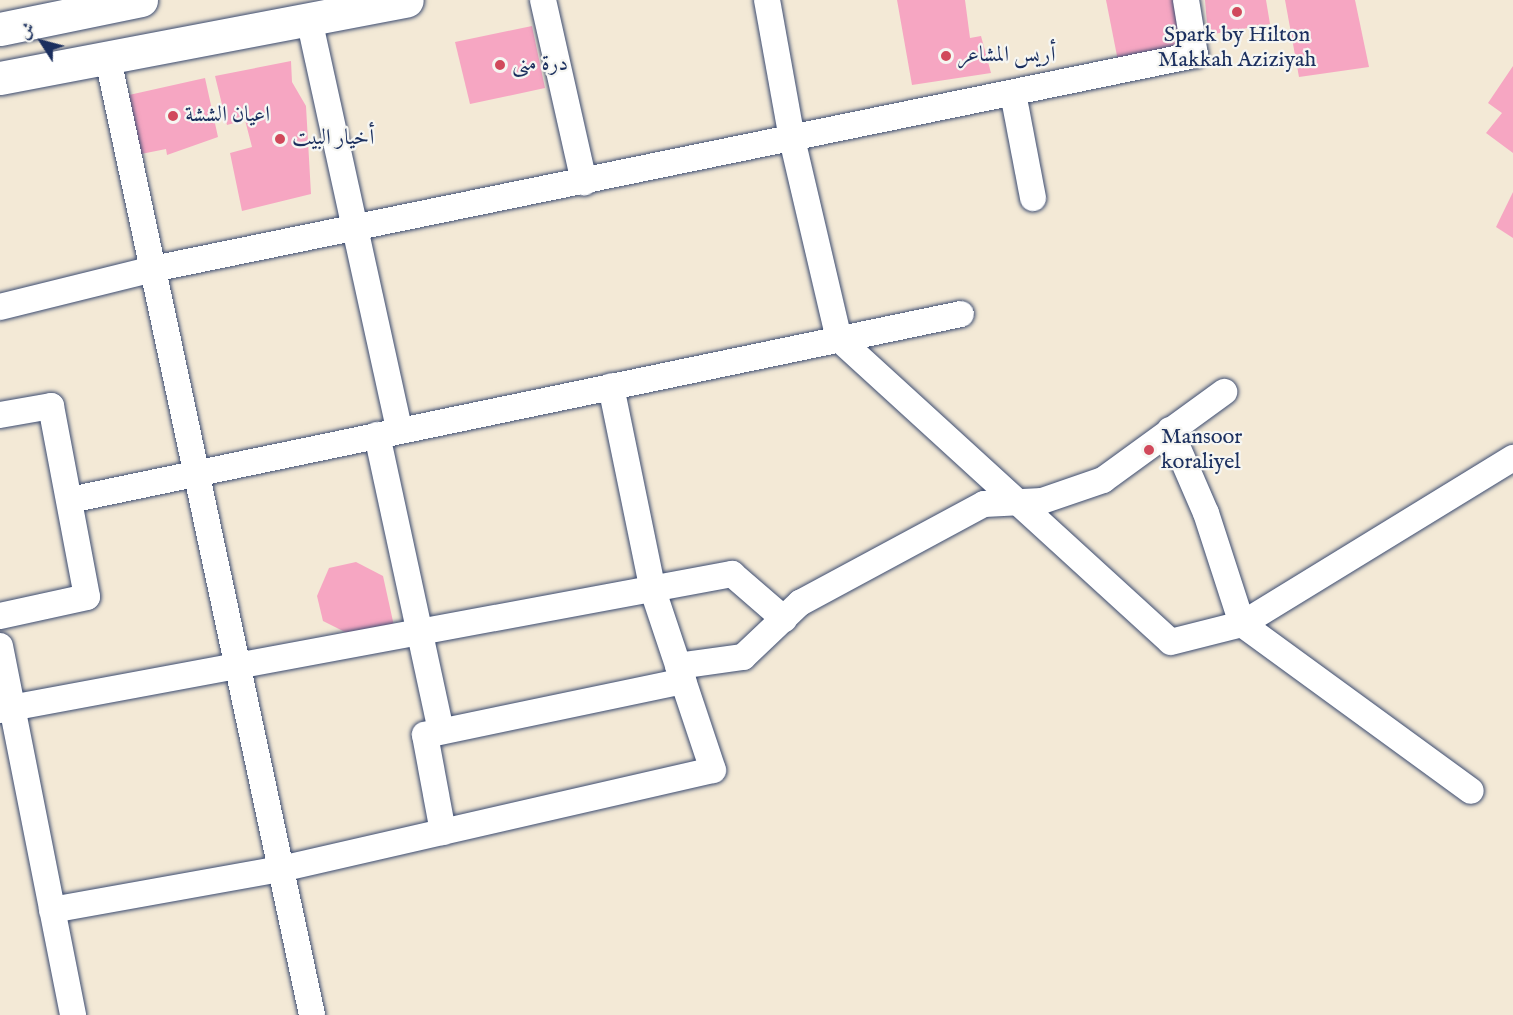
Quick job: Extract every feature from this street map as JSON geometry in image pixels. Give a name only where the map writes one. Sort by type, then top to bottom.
[{"type":"main road","points":[[0,29],[141,0]]},
{"type":"main road","points":[[0,78],[407,0]]},
{"type":"street","points":[[543,0],[584,182]]},
{"type":"street","points":[[767,0],[792,139],[839,339],[1171,642],[1242,624],[1513,458]]},
{"type":"street","points":[[0,306],[153,269],[355,230],[1195,56],[1186,0]]},
{"type":"street","points":[[309,19],[355,230],[419,631],[441,731]]},
{"type":"street","points":[[108,59],[312,1015]]},
{"type":"street","points":[[1013,93],[1033,198]]},
{"type":"street","points":[[70,500],[961,314]]},
{"type":"street","points":[[52,910],[281,869],[713,770],[652,587],[611,386]]},
{"type":"street","points":[[443,832],[425,735],[743,657],[800,603],[943,523],[984,504],[1042,501],[1103,480],[1224,392]]},
{"type":"street","points":[[0,415],[51,406],[87,597],[0,616]]},
{"type":"street","points":[[1170,430],[1206,513],[1242,624],[1471,791]]},
{"type":"street","points":[[6,709],[652,587],[732,574],[784,619]]},
{"type":"street","points":[[0,646],[6,709],[52,910],[73,1015]]},
{"type":"building","name":"أريس المشاعر","points":[[897,0],[965,0],[970,38],[981,36],[991,73],[912,85]]},
{"type":"building","points":[[1106,0],[1178,0],[1185,45],[1118,61]]},
{"type":"building","name":"Spark by Hilton Makkah Aziziyah","points":[[1205,0],[1266,0],[1270,24],[1208,35]]},
{"type":"building","points":[[1285,0],[1355,0],[1369,67],[1299,77]]},
{"type":"building","name":"درة منى","points":[[532,26],[545,88],[470,104],[455,42]]},
{"type":"building","name":"أخيار البيت","points":[[291,61],[292,82],[306,106],[311,194],[242,211],[230,153],[252,147],[245,120],[227,125],[215,76]]},
{"type":"building","points":[[1513,66],[1513,153],[1486,133],[1502,113],[1488,103]]},
{"type":"building","name":"اعيان الششة","points":[[205,78],[218,137],[167,155],[166,149],[141,154],[129,95]]},
{"type":"building","points":[[1513,192],[1513,238],[1496,227]]},
{"type":"building","points":[[356,562],[383,576],[394,626],[351,635],[323,621],[317,596],[329,568]]},
{"type":"place","name":"Spark by Hilton Makkah Aziziyah","points":[[1237,12]]},
{"type":"place","name":"أريس المشاعر","points":[[946,56]]},
{"type":"place","name":"درة منى","points":[[500,65]]},
{"type":"place","name":"اعيان الششة","points":[[173,116]]},
{"type":"place","name":"أخيار البيت","points":[[280,139]]},
{"type":"place","name":"Mansoor koraliyel","points":[[1149,450]]}]
